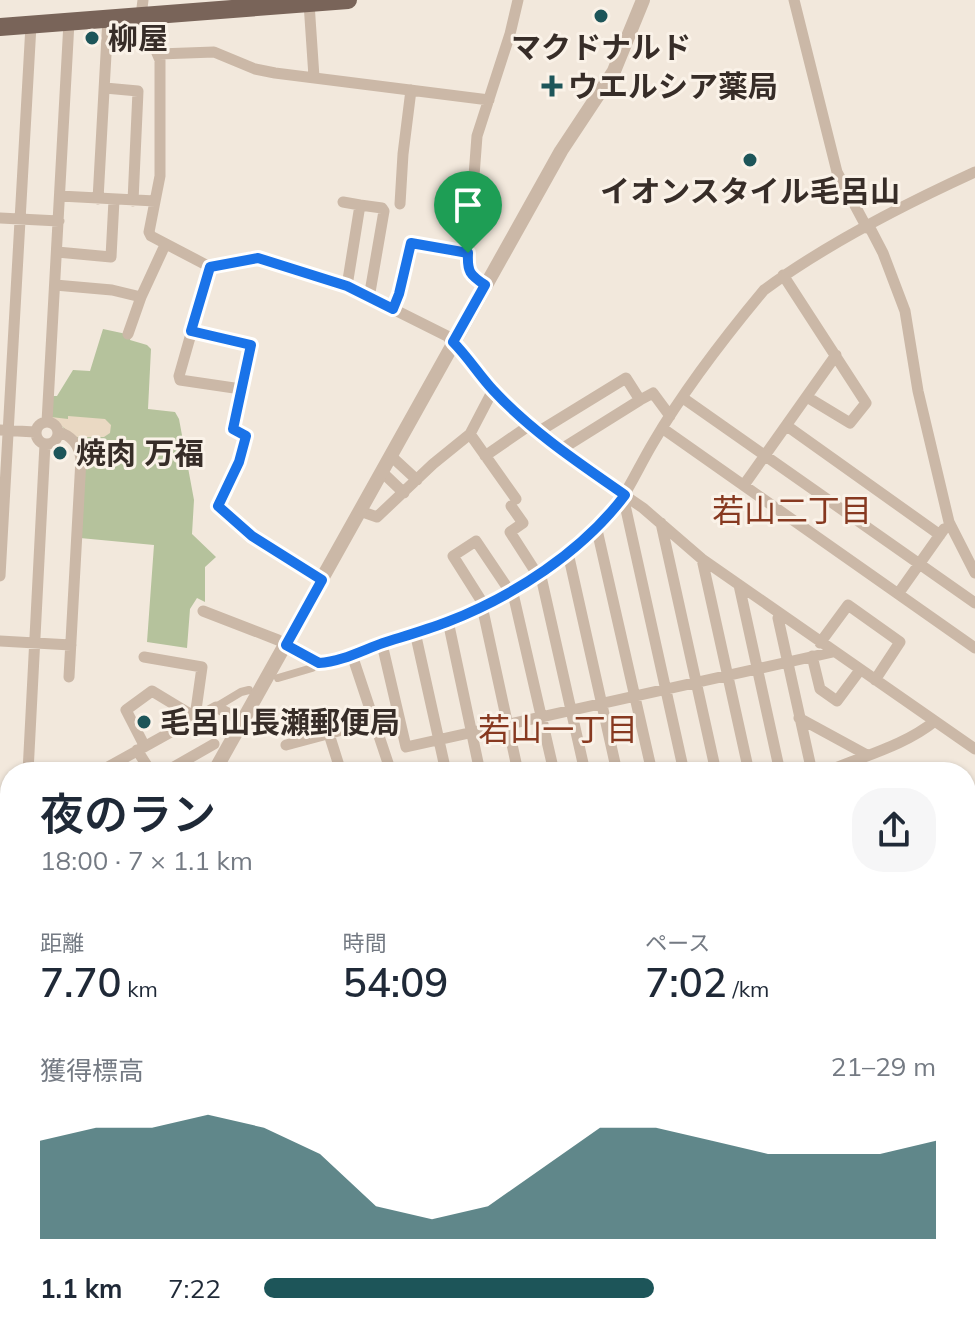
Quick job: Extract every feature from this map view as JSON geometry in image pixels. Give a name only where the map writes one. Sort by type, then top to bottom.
[{"type":"main road","points":[[0,27],[108,18],[142,8],[348,0]]},
{"type":"street","points":[[485,285],[470,275],[467,269],[477,136],[518,0]]},
{"type":"street","points":[[220,762],[561,151],[614,71],[643,0]]},
{"type":"street","points":[[794,0],[837,172],[883,253],[905,311],[918,391],[949,522],[975,573]]},
{"type":"street","points":[[309,3],[314,77]]},
{"type":"street","points":[[142,8],[159,54],[160,176],[149,232],[165,245],[210,267],[258,258],[347,286],[443,334],[493,390],[560,450],[625,495],[702,559],[975,749]]},
{"type":"street","points":[[98,199],[108,18]]},
{"type":"street","points":[[47,422],[69,22]]},
{"type":"street","points":[[0,576],[4,431],[21,219],[31,25]]},
{"type":"street","points":[[159,54],[214,52],[255,69],[489,100]]},
{"type":"street","points":[[105,88],[138,91],[133,201]]},
{"type":"street","points":[[400,204],[411,90]]},
{"type":"street","points":[[203,611],[286,645],[319,663],[352,655],[448,621],[511,590],[597,530],[625,495],[670,416],[764,290],[783,275],[868,227],[975,172]]},
{"type":"street","points":[[60,196],[155,201]]},
{"type":"street","points":[[57,252],[111,257],[114,200]]},
{"type":"street","points":[[343,202],[382,208],[384,211],[369,298]]},
{"type":"street","points":[[347,286],[360,205]]},
{"type":"street","points":[[0,218],[59,221]]},
{"type":"street","points":[[393,309],[411,243],[468,253]]},
{"type":"street","points":[[128,334],[165,245]]},
{"type":"street","points":[[210,267],[180,380],[241,389]]},
{"type":"street","points":[[783,275],[866,403],[850,423],[807,397]]},
{"type":"street","points":[[55,285],[112,290],[141,297]]},
{"type":"street","points":[[191,331],[251,345],[233,429],[246,436],[239,462],[218,506],[252,536],[322,580]]},
{"type":"street","points":[[744,485],[836,355]]},
{"type":"street","points":[[485,456],[626,378],[640,400]]},
{"type":"street","points":[[360,511],[377,517],[470,434],[493,390]]},
{"type":"street","points":[[560,450],[653,393],[670,416]]},
{"type":"street","points":[[683,398],[975,603]]},
{"type":"street","points":[[35,432],[40,424],[47,422],[55,426],[58,432],[75,443],[81,459],[69,677]]},
{"type":"street","points":[[787,426],[940,535]]},
{"type":"street","points":[[662,428],[975,648]]},
{"type":"street","points":[[4,431],[35,432]]},
{"type":"street","points":[[35,432],[39,441],[45,444],[55,440],[58,432]]},
{"type":"street","points":[[470,434],[514,502],[523,523],[510,532],[539,573],[583,762]]},
{"type":"street","points":[[29,762],[45,444]]},
{"type":"street","points":[[391,456],[417,480]]},
{"type":"street","points":[[382,472],[404,493]]},
{"type":"street","points":[[625,495],[682,762]]},
{"type":"street","points":[[898,594],[949,522]]},
{"type":"street","points":[[661,523],[714,762]]},
{"type":"street","points":[[597,530],[650,762]]},
{"type":"street","points":[[516,762],[483,605],[453,556],[476,541],[511,590],[552,762]]},
{"type":"street","points":[[568,553],[615,762]]},
{"type":"street","points":[[702,559],[747,762]]},
{"type":"street","points":[[739,585],[778,762]]},
{"type":"street","points":[[820,643],[848,605],[900,642],[875,680]]},
{"type":"street","points":[[780,614],[778,618],[810,762]]},
{"type":"street","points":[[448,621],[478,762]]},
{"type":"street","points":[[415,632],[444,762]]},
{"type":"street","points":[[0,641],[71,645]]},
{"type":"street","points":[[382,644],[406,747],[833,652]]},
{"type":"street","points":[[352,655],[388,762]]},
{"type":"street","points":[[812,656],[820,689],[837,701],[860,670]]},
{"type":"street","points":[[144,657],[202,667],[195,717]]},
{"type":"street","points":[[278,678],[312,668]]},
{"type":"street","points":[[116,762],[249,690]]},
{"type":"street","points":[[146,762],[126,710],[152,691],[195,717]]},
{"type":"street","points":[[216,707],[243,721]]},
{"type":"street","points":[[799,718],[867,755]]},
{"type":"street","points":[[286,745],[376,721]]},
{"type":"street","points":[[851,762],[921,732],[935,721]]},
{"type":"street","points":[[329,734],[338,762]]},
{"type":"street","points":[[182,762],[214,744]]},
{"type":"green space","points":[[103,329],[131,335],[130,340],[151,349],[148,409],[175,412],[179,419],[194,500],[192,534],[216,557],[205,567],[205,602],[197,598],[190,609],[187,648],[147,642],[154,545],[80,538],[83,454],[59,422],[51,418],[52,396],[57,396],[73,370],[90,371]]},
{"type":"shaded area","points":[[68,416],[105,419],[111,425],[110,433],[104,437],[75,437],[51,417],[68,419]]},
{"type":"place","name":"マクドナルド","points":[[601,16]]},
{"type":"place","name":"柳屋","points":[[92,38]]},
{"type":"place","name":"ウエルシア薬局","points":[[552,86]]},
{"type":"place","name":"イオンスタイル毛呂山","points":[[750,160]]},
{"type":"place","name":"焼肉 万福","points":[[60,453]]},
{"type":"place","name":"毛呂山長瀬郵便局","points":[[144,722]]},
{"type":"district","name":"若山二丁目","points":[[792,510]]},
{"type":"district","name":"若山一丁目","points":[[558,729]]},
{"type":"route","points":[[411,243],[468,253],[467,269],[470,275],[485,285],[453,342],[493,390],[557,449],[625,495],[597,530],[568,553],[482,606],[352,655],[319,663],[286,645],[322,580],[252,536],[218,506],[239,462],[246,436],[233,429],[251,345],[191,331],[210,267],[258,258],[347,286],[393,309],[411,243]]}]
